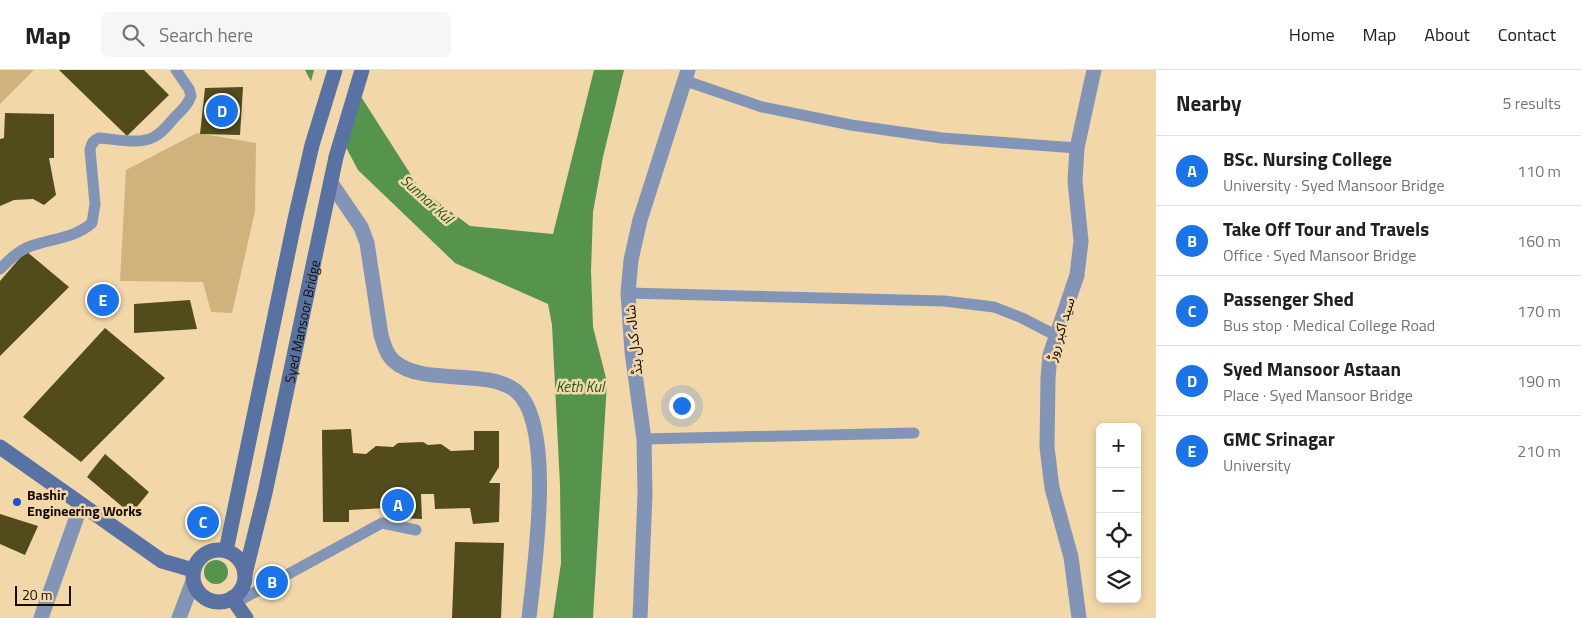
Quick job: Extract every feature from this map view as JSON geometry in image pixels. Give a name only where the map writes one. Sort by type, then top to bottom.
[{"type":"main road","points":[[226,551],[295,219],[312,145],[335,70]]},
{"type":"main road","name":"Syed Mansoor Bridge","points":[[245,574],[265,493],[336,157],[362,70]]},
{"type":"main road","points":[[0,447],[162,561],[193,576]]},
{"type":"main road","points":[[216,550],[226,551],[236,555],[242,564],[245,574],[243,584],[234,600],[215,601],[206,598],[198,591],[193,576],[198,560],[206,553],[216,550]]},
{"type":"main road","points":[[234,600],[246,618]]},
{"type":"street","name":"سید اکبر روڑ","points":[[1079,618],[1071,557],[1052,488],[1047,447],[1048,378],[1050,355],[1077,275],[1081,241],[1075,181],[1077,148],[1094,70]]},
{"type":"street","name":"شالہ کدل بنڈ","points":[[640,618],[645,494],[644,439],[632,352],[628,293],[631,260],[640,220],[687,76]]},
{"type":"street","points":[[331,183],[361,226],[367,244],[381,335],[386,350],[394,362],[407,369],[423,373],[490,381],[506,385],[516,391],[530,415],[536,436],[539,495],[536,551],[528,618]]},
{"type":"street","points":[[41,618],[81,504]]},
{"type":"street","points":[[179,618],[193,576]]},
{"type":"lane","points":[[0,269],[29,246],[76,234],[92,223],[95,204],[91,145],[94,140],[99,138],[138,141],[156,137],[184,108],[191,96],[189,89],[176,70]]},
{"type":"lane","points":[[687,76],[762,107],[850,125],[942,138],[1077,148]]},
{"type":"lane","points":[[628,293],[944,301],[994,307],[1022,318],[1056,336]]},
{"type":"lane","points":[[644,439],[914,433]]},
{"type":"lane","points":[[234,600],[382,523],[416,530]]},
{"type":"shaded area","points":[[0,70],[34,70],[0,104]]},
{"type":"shaded area","points":[[197,133],[256,143],[255,211],[232,313],[211,312],[203,282],[120,281],[126,170]]},
{"type":"water","name":"Keth Kul","points":[[305,70],[344,70],[420,189],[470,226],[553,234],[594,70],[624,70],[603,157],[593,212],[591,271],[593,327],[607,382],[593,618],[553,618],[561,563],[560,485],[552,325],[548,304],[455,263],[358,170]]},
{"type":"water","points":[[216,560],[225,563],[228,572],[225,581],[216,584],[207,581],[204,572],[207,563]]},
{"type":"pier","points":[[314,70],[347,70],[361,93],[343,148],[310,85]]},
{"type":"building","points":[[59,70],[144,70],[169,95],[127,136]]},
{"type":"building","points":[[243,87],[240,135],[200,134],[205,88]]},
{"type":"building","points":[[5,113],[54,114],[54,158],[49,158],[56,195],[44,205],[33,199],[14,200],[0,206],[0,139],[4,138]]},
{"type":"building","points":[[26,251],[69,287],[0,356],[0,281]]},
{"type":"building","points":[[190,300],[197,329],[134,333],[134,304]]},
{"type":"building","points":[[105,328],[165,378],[81,462],[23,417]]},
{"type":"building","points":[[351,429],[353,453],[366,454],[376,446],[393,447],[398,443],[423,442],[428,445],[441,444],[451,451],[474,450],[474,431],[499,431],[499,467],[489,483],[500,483],[499,522],[473,524],[470,508],[435,509],[434,494],[421,494],[422,519],[400,518],[398,492],[387,493],[386,508],[349,510],[349,522],[323,522],[322,430]]},
{"type":"building","points":[[105,454],[149,492],[131,514],[87,477]]},
{"type":"building","points":[[0,514],[38,526],[25,555],[0,544]]},
{"type":"building","points":[[455,542],[504,543],[501,618],[452,618]]},
{"type":"place","name":"Syed Mansoor Astaan","points":[[222,111]]},
{"type":"place","name":"GMC Srinagar","points":[[103,300]]},
{"type":"place","name":"Bashir Engineering Works","points":[[17,502]]},
{"type":"place","name":"BSc. Nursing College","points":[[398,505]]},
{"type":"place","name":"Passenger Shed","points":[[203,522]]},
{"type":"place","name":"Take Off Tour and Travels","points":[[272,582]]},
{"type":"water label","name":"Sunnar Kul","points":[[427,199]]}]
